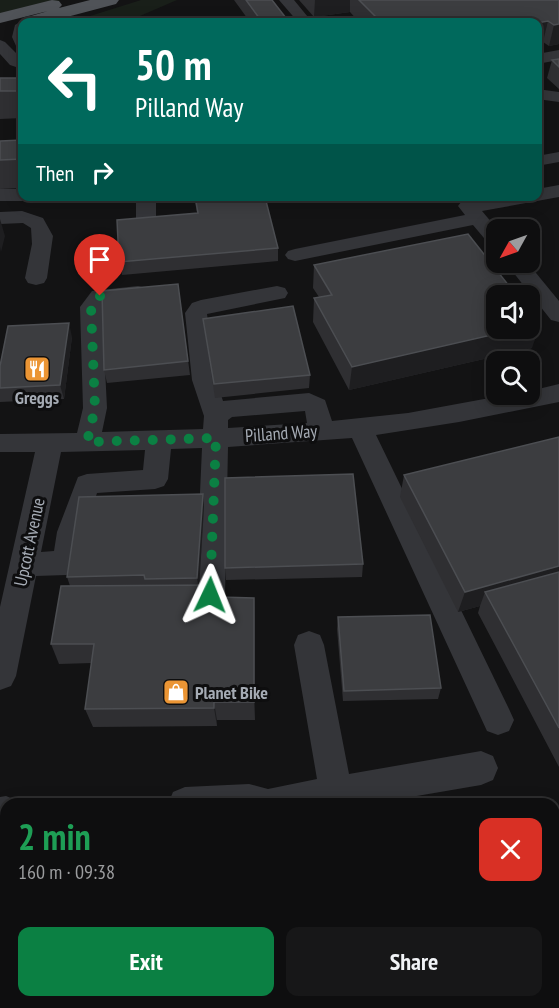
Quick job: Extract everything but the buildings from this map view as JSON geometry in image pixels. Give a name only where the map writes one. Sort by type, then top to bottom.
[{"type":"main road","points":[[1,22],[72,0]]},
{"type":"main road","points":[[45,18],[110,0]]},
{"type":"main road","points":[[1,22],[18,24]]},
{"type":"street","points":[[286,0],[302,18]]},
{"type":"street","points":[[0,45],[18,63]]},
{"type":"street","points":[[542,58],[559,55]]},
{"type":"street","points":[[542,95],[559,97]]},
{"type":"street","points":[[542,160],[559,157]]},
{"type":"street","points":[[542,194],[559,191]]},
{"type":"street","points":[[0,195],[18,195]]},
{"type":"street","points":[[146,201],[146,224]]},
{"type":"street","points":[[295,255],[470,207],[502,201]]},
{"type":"street","points":[[470,207],[486,227]]},
{"type":"street","points":[[0,218],[28,217],[38,224],[43,233],[36,278]]},
{"type":"street","points":[[524,273],[559,315]]},
{"type":"street","points":[[87,442],[95,408],[91,307],[100,296],[165,290]]},
{"type":"street","points":[[156,597],[210,595],[216,427],[204,380],[196,313],[200,308],[209,305],[277,293]]},
{"type":"street","name":"Pilland Way","points":[[0,443],[159,441],[216,427],[321,430],[360,428],[498,406],[559,393]]},
{"type":"street","points":[[360,428],[498,720]]},
{"type":"street","points":[[25,564],[66,563],[71,532],[87,484],[155,479],[159,441]]},
{"type":"street","name":"Upcott Avenue","points":[[0,676],[50,443]]},
{"type":"street","points":[[309,645],[336,793]]},
{"type":"street","points":[[307,798],[481,768]]},
{"type":"shaded area","points":[[0,0],[61,0],[0,15]]},
{"type":"shaded area","points":[[141,0],[177,0],[135,18],[84,18]]},
{"type":"place","name":"Greggs","points":[[37,369]]},
{"type":"place","name":"Planet Bike","points":[[176,692]]},
{"type":"route","points":[[100,296],[91,307],[95,408],[87,442],[216,438],[210,595]]}]
